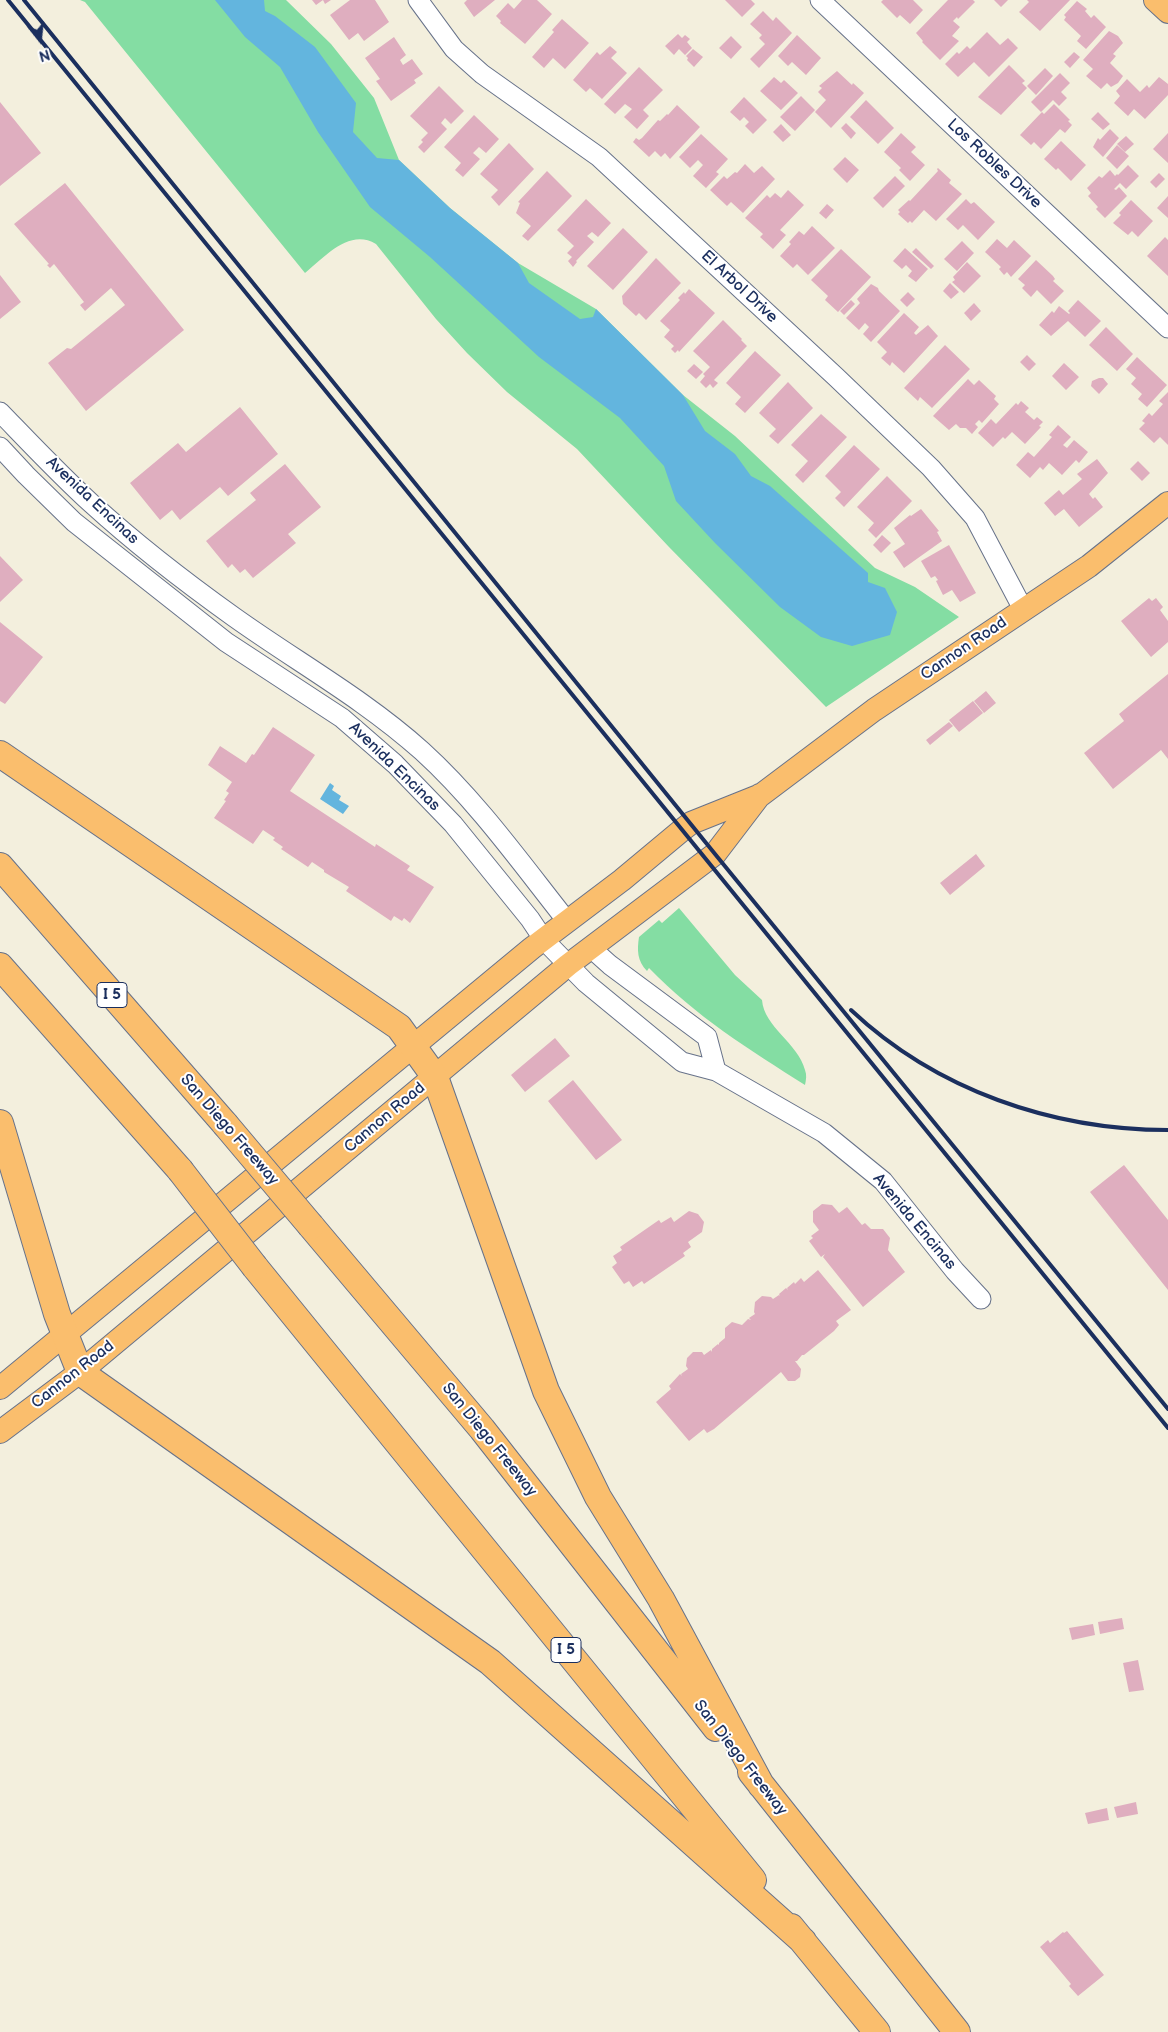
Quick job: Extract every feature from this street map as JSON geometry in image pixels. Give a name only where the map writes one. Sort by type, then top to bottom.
[{"type":"highway","points":[[0,754],[395,1023],[413,1047],[434,1077],[546,1391],[598,1497],[661,1599],[761,1785]]},
{"type":"highway","name":"San Diego Freeway","points":[[0,866],[224,1124],[482,1429],[957,2032]]},
{"type":"highway","name":"I 5","points":[[0,966],[180,1170],[255,1267],[877,2032]]},
{"type":"highway","points":[[0,1123],[57,1314],[80,1372],[490,1662],[803,1941]]},
{"type":"main road","points":[[1155,0],[1168,12]]},
{"type":"main road","name":"Cannon Road","points":[[0,1388],[413,1047],[691,823],[761,794],[874,710],[1089,566],[1168,503]]},
{"type":"main road","name":"Cannon Road","points":[[0,1432],[80,1372],[568,965],[715,854],[761,794]]},
{"type":"street","name":"El Arbol Drive","points":[[418,0],[454,49],[482,74],[599,157],[931,468],[975,518],[1023,609]]},
{"type":"street","name":"Los Robles Drive","points":[[820,0],[1168,328]]},
{"type":"street","name":"Avenida Encinas","points":[[0,412],[92,504],[164,566],[235,618],[380,716],[422,752],[498,834],[566,922]]},
{"type":"street","name":"Avenida Encinas","points":[[0,447],[74,522],[226,642],[342,718],[395,764],[453,824],[530,919],[544,940],[586,983],[682,1062],[716,1071],[824,1133],[883,1181],[955,1271],[981,1299]]},
{"type":"street","points":[[591,948],[610,966],[707,1037],[716,1071]]},
{"type":"green space","points":[[80,0],[286,0],[331,44],[374,98],[399,160],[450,208],[518,263],[596,309],[683,395],[735,436],[875,568],[915,587],[959,617],[826,707],[669,547],[577,449],[507,392],[467,353],[436,319],[376,244],[366,240],[347,242],[329,253],[305,273],[85,2]]},
{"type":"green space","points":[[679,908],[735,975],[762,1000],[764,1010],[769,1019],[796,1051],[801,1060],[806,1074],[805,1085],[704,1017],[649,968],[647,971],[641,963],[638,955],[639,937],[659,920],[662,923]]},
{"type":"water","points":[[215,0],[264,0],[265,11],[275,16],[315,47],[356,103],[353,132],[377,158],[399,160],[450,208],[518,263],[529,283],[580,319],[593,317],[596,309],[683,395],[705,431],[735,454],[751,476],[770,486],[868,573],[868,582],[885,588],[897,612],[890,635],[852,646],[821,637],[780,607],[715,543],[676,501],[664,466],[620,418],[539,357],[430,257],[370,207],[318,132],[280,67],[245,37]]},
{"type":"water","points":[[330,783],[334,786],[332,790],[341,796],[339,800],[349,806],[343,814],[320,799]]},
{"type":"building","points":[[312,0],[323,0],[316,5]]},
{"type":"building","points":[[323,0],[331,0],[325,4]]},
{"type":"building","points":[[350,0],[375,0],[389,22],[364,41],[358,33],[349,40],[330,15]]},
{"type":"building","points":[[467,0],[495,0],[474,17],[464,3]]},
{"type":"building","points":[[522,0],[537,0],[552,14],[525,44],[500,23],[501,21],[496,16],[508,3],[514,9]]},
{"type":"building","points":[[725,0],[751,0],[755,4],[742,17]]},
{"type":"building","points":[[883,0],[913,0],[923,10],[910,24],[900,15],[897,18],[881,2]]},
{"type":"building","points":[[948,0],[973,0],[975,2],[958,19],[957,17],[953,21],[960,27],[952,36],[959,41],[940,60],[916,33]]},
{"type":"building","points":[[994,0],[1008,0],[1001,7]]},
{"type":"building","points":[[1027,0],[1070,0],[1040,31],[1019,12],[1029,2]]},
{"type":"building","points":[[1077,1],[1087,9],[1085,11],[1091,18],[1094,15],[1106,27],[1086,49],[1077,41],[1081,36],[1064,20],[1066,17],[1064,15]]},
{"type":"building","points":[[763,11],[773,21],[776,17],[792,33],[759,68],[750,59],[765,44],[759,38],[762,35],[750,24]]},
{"type":"building","points":[[562,19],[589,43],[565,69],[553,58],[544,68],[532,57],[554,32],[552,30]]},
{"type":"building","points":[[1109,31],[1118,36],[1123,43],[1113,54],[1116,56],[1110,63],[1123,76],[1118,83],[1111,87],[1107,83],[1101,89],[1086,76],[1093,69],[1083,60]]},
{"type":"building","points":[[987,32],[1000,45],[1008,38],[1018,48],[989,77],[974,62],[958,77],[945,64],[957,52],[959,54],[967,46],[970,49]]},
{"type":"building","points":[[678,34],[682,38],[685,35],[690,39],[687,42],[692,48],[685,55],[679,49],[674,55],[665,46]]},
{"type":"building","points":[[797,35],[821,58],[806,75],[792,62],[788,66],[778,56]]},
{"type":"building","points":[[731,36],[742,47],[731,59],[719,48]]},
{"type":"building","points":[[394,37],[406,55],[400,60],[403,65],[412,59],[423,74],[414,80],[416,83],[391,101],[376,81],[380,79],[365,58]]},
{"type":"building","points":[[610,46],[617,52],[611,58],[627,73],[602,99],[590,88],[586,92],[573,80],[597,52],[600,55]]},
{"type":"building","points":[[693,49],[703,57],[694,67],[687,60],[686,56]]},
{"type":"building","points":[[1074,52],[1080,57],[1070,68],[1064,62]]},
{"type":"building","points":[[1009,65],[1025,81],[1022,83],[1027,88],[1001,115],[978,97]]},
{"type":"building","points":[[639,67],[663,90],[643,110],[649,116],[637,129],[624,117],[632,109],[625,104],[615,114],[604,104]]},
{"type":"building","points":[[1045,68],[1053,76],[1036,95],[1027,86]]},
{"type":"building","points":[[837,71],[864,93],[831,128],[815,112],[826,100],[818,92],[822,88],[819,86]]},
{"type":"building","points":[[1060,73],[1070,83],[1061,92],[1067,98],[1059,106],[1053,100],[1041,112],[1031,102]]},
{"type":"building","points":[[774,77],[781,83],[784,80],[798,93],[781,110],[760,91]]},
{"type":"building","points":[[1159,77],[1168,84],[1168,95],[1145,119],[1134,109],[1128,116],[1114,103],[1120,96],[1116,91],[1127,79],[1140,92],[1147,85],[1149,88]]},
{"type":"building","points":[[439,86],[464,111],[451,124],[445,118],[441,123],[447,129],[424,153],[418,147],[423,142],[421,140],[428,133],[410,116]]},
{"type":"building","points":[[801,96],[815,110],[795,131],[780,117]]},
{"type":"building","points":[[744,97],[767,120],[753,134],[745,126],[749,122],[744,117],[740,121],[730,112]]},
{"type":"building","points":[[866,100],[894,128],[878,144],[850,117]]},
{"type":"building","points":[[0,102],[41,153],[0,186]]},
{"type":"building","points":[[1054,104],[1070,120],[1068,121],[1072,125],[1065,133],[1060,129],[1041,149],[1034,142],[1031,145],[1020,135],[1042,112],[1044,114]]},
{"type":"building","points":[[677,105],[700,127],[670,159],[665,153],[661,157],[655,151],[649,157],[633,142],[636,138],[639,140],[642,138],[658,120],[660,121],[668,115]]},
{"type":"building","points":[[1098,112],[1110,124],[1103,130],[1091,119]]},
{"type":"building","points":[[474,115],[499,139],[486,153],[479,147],[473,153],[480,159],[463,177],[455,170],[461,163],[444,147]]},
{"type":"building","points":[[846,123],[856,133],[851,139],[841,128]]},
{"type":"building","points":[[781,124],[791,135],[783,142],[773,132]]},
{"type":"building","points":[[1110,129],[1119,138],[1103,157],[1093,147],[1098,138],[1100,140]]},
{"type":"building","points":[[901,133],[916,147],[911,152],[925,165],[910,181],[899,170],[901,168],[884,152]]},
{"type":"building","points":[[1168,133],[1168,163],[1153,149]]},
{"type":"building","points":[[701,134],[728,159],[716,172],[719,174],[706,188],[693,176],[703,165],[698,160],[690,168],[679,157]]},
{"type":"building","points":[[1126,136],[1134,144],[1125,152],[1117,144]]},
{"type":"building","points":[[1061,141],[1086,165],[1071,181],[1058,168],[1056,170],[1044,159]]},
{"type":"building","points":[[509,143],[534,169],[499,206],[491,197],[498,190],[480,174]]},
{"type":"building","points":[[1117,145],[1129,156],[1117,169],[1106,158]]},
{"type":"building","points":[[845,157],[859,170],[847,183],[833,169]]},
{"type":"building","points":[[745,164],[754,173],[762,166],[775,179],[743,213],[731,202],[727,206],[710,190],[724,176],[727,179],[735,172],[737,173]]},
{"type":"building","points":[[1128,165],[1139,176],[1126,189],[1120,183],[1114,189],[1116,190],[1119,187],[1127,196],[1105,218],[1096,209],[1098,207],[1088,196],[1091,193],[1087,188],[1099,176],[1102,178],[1110,170],[1115,176],[1118,175]]},
{"type":"building","points":[[938,168],[951,180],[949,183],[962,194],[936,221],[924,210],[912,223],[910,221],[908,223],[898,214],[900,212],[898,210],[910,201],[938,171]]},
{"type":"building","points":[[547,171],[572,196],[528,241],[522,236],[531,226],[516,213],[520,203],[518,202]]},
{"type":"building","points":[[1159,173],[1165,179],[1156,188],[1150,182]]},
{"type":"building","points":[[895,176],[905,186],[883,208],[873,198]]},
{"type":"building","points":[[65,183],[184,330],[86,411],[48,363],[67,348],[71,349],[125,305],[111,288],[85,311],[80,305],[84,302],[54,264],[50,268],[47,265],[49,264],[14,224]]},
{"type":"building","points":[[788,190],[804,205],[780,230],[786,235],[773,249],[760,237],[763,234],[745,218],[767,195],[770,198],[775,193],[781,198]]},
{"type":"building","points":[[1168,196],[1168,218],[1157,208]]},
{"type":"building","points":[[586,199],[611,223],[598,237],[592,232],[587,236],[594,242],[576,261],[573,267],[568,261],[572,257],[567,253],[574,246],[557,230]]},
{"type":"building","points":[[966,199],[971,204],[974,202],[995,222],[978,240],[963,225],[958,230],[946,219]]},
{"type":"building","points":[[1131,200],[1153,221],[1138,237],[1132,231],[1128,235],[1113,223]]},
{"type":"building","points":[[827,204],[834,210],[826,219],[819,213]]},
{"type":"building","points":[[812,226],[835,248],[808,275],[797,264],[793,268],[780,256],[799,231],[804,235]]},
{"type":"building","points":[[623,228],[648,252],[613,290],[587,266]]},
{"type":"building","points":[[1165,237],[1168,240],[1168,276],[1147,256]]},
{"type":"building","points":[[997,239],[1007,248],[1014,240],[1031,256],[1011,277],[1007,272],[1004,275],[999,269],[1001,267],[985,252]]},
{"type":"building","points":[[962,241],[974,253],[957,271],[944,259]]},
{"type":"building","points":[[905,248],[928,269],[916,282],[908,276],[912,271],[906,265],[902,269],[893,261]]},
{"type":"building","points":[[916,248],[934,266],[931,269],[912,252]]},
{"type":"building","points":[[841,249],[871,277],[838,312],[825,300],[828,296],[811,280]]},
{"type":"building","points":[[656,258],[681,283],[646,320],[639,313],[636,316],[623,304],[622,296]]},
{"type":"building","points":[[1036,260],[1053,276],[1055,279],[1053,281],[1064,291],[1051,304],[1037,290],[1031,297],[1022,288],[1025,285],[1018,279]]},
{"type":"building","points":[[967,262],[981,276],[964,293],[952,282],[955,280],[953,277]]},
{"type":"building","points":[[0,275],[21,302],[0,319]]},
{"type":"building","points":[[950,283],[959,292],[951,299],[943,291]]},
{"type":"building","points":[[871,284],[878,288],[900,311],[871,342],[863,334],[869,327],[865,323],[859,330],[846,318],[860,303],[857,299]]},
{"type":"building","points":[[689,289],[715,313],[679,352],[678,350],[675,353],[671,349],[674,346],[664,337],[670,330],[660,321],[680,300],[678,298]]},
{"type":"building","points":[[908,292],[915,299],[907,307],[900,300]]},
{"type":"building","points":[[851,300],[855,304],[844,315],[840,311]]},
{"type":"building","points":[[1078,300],[1101,321],[1085,337],[1068,321],[1051,336],[1039,325],[1052,311],[1054,313],[1059,306],[1069,314],[1068,311]]},
{"type":"building","points":[[974,303],[981,311],[971,321],[964,313]]},
{"type":"building","points":[[904,313],[919,327],[914,333],[916,335],[928,325],[938,336],[904,373],[892,362],[890,366],[881,358],[887,352],[877,342]]},
{"type":"building","points":[[723,320],[747,346],[714,380],[718,383],[713,388],[710,384],[706,388],[700,382],[705,376],[703,374],[710,367],[693,351]]},
{"type":"building","points":[[1106,327],[1133,354],[1117,371],[1089,345]]},
{"type":"building","points":[[945,345],[970,369],[932,408],[920,397],[918,401],[904,388]]},
{"type":"building","points":[[755,351],[781,375],[745,413],[735,404],[741,397],[726,383]]},
{"type":"building","points":[[1027,355],[1036,364],[1029,371],[1020,362]]},
{"type":"building","points":[[1137,357],[1167,385],[1147,407],[1138,399],[1142,394],[1131,384],[1136,378],[1126,369]]},
{"type":"building","points":[[1064,363],[1079,377],[1066,390],[1052,376]]},
{"type":"building","points":[[694,364],[703,372],[696,379],[687,371]]},
{"type":"building","points":[[1103,378],[1108,384],[1099,394],[1091,386],[1092,381]]},
{"type":"building","points":[[968,379],[974,385],[979,380],[996,396],[994,399],[999,404],[982,423],[979,420],[975,424],[978,427],[972,434],[966,428],[960,428],[956,424],[949,430],[933,416]]},
{"type":"building","points":[[788,382],[813,408],[778,444],[769,436],[776,429],[759,413]]},
{"type":"building","points":[[1168,392],[1168,445],[1160,437],[1154,443],[1139,429],[1145,423],[1142,421],[1149,413],[1152,416],[1163,404],[1159,401]]},
{"type":"building","points":[[1021,401],[1029,408],[1025,412],[1034,420],[1037,417],[1043,422],[1039,426],[1041,427],[1025,444],[1012,432],[1005,439],[1003,437],[993,447],[978,433],[991,419],[996,424],[1016,403],[1018,405]]},
{"type":"building","points":[[240,407],[278,454],[228,496],[220,487],[180,520],[172,510],[160,520],[130,483],[178,443],[186,452]]},
{"type":"building","points":[[821,414],[847,437],[803,483],[795,475],[808,461],[791,445]]},
{"type":"building","points":[[1058,425],[1071,437],[1063,445],[1067,448],[1074,440],[1088,452],[1079,463],[1076,460],[1062,475],[1049,463],[1043,470],[1040,467],[1030,478],[1016,465],[1028,452],[1034,457],[1052,437],[1049,435]]},
{"type":"building","points":[[854,445],[880,469],[844,507],[835,498],[841,492],[825,476]]},
{"type":"building","points":[[1097,459],[1108,473],[1089,494],[1093,499],[1095,497],[1103,507],[1079,527],[1064,509],[1055,516],[1044,503],[1059,490],[1063,495],[1082,479],[1077,474]]},
{"type":"building","points":[[1138,461],[1150,473],[1142,481],[1130,469]]},
{"type":"building","points":[[285,464],[321,507],[288,534],[296,543],[253,578],[245,569],[240,573],[232,564],[228,568],[206,541],[256,500],[250,493]]},
{"type":"building","points":[[887,476],[912,501],[876,538],[868,530],[874,523],[857,507]]},
{"type":"building","points":[[921,509],[939,531],[937,532],[942,541],[904,568],[893,552],[905,544],[894,528]]},
{"type":"building","points":[[882,535],[891,543],[881,553],[873,545]]},
{"type":"building","points":[[949,545],[976,593],[960,602],[952,590],[943,595],[936,581],[938,580],[935,576],[931,578],[921,561]]},
{"type":"building","points":[[0,556],[23,580],[0,602]]},
{"type":"building","points":[[1149,598],[1152,601],[1156,598],[1163,607],[1160,610],[1168,621],[1168,642],[1151,657],[1121,621]]},
{"type":"building","points":[[0,622],[43,657],[5,704],[0,701]]},
{"type":"building","points":[[1168,674],[1168,759],[1161,750],[1113,789],[1084,753],[1124,721],[1119,714]]},
{"type":"building","points":[[986,691],[996,703],[984,713],[974,701]]},
{"type":"building","points":[[973,701],[983,713],[959,732],[949,720]]},
{"type":"building","points":[[949,722],[953,726],[930,745],[926,740]]},
{"type":"building","points":[[273,727],[315,755],[290,791],[375,847],[376,844],[410,866],[407,870],[434,887],[410,923],[404,918],[402,921],[394,916],[391,921],[346,891],[349,887],[324,872],[324,870],[312,862],[308,867],[281,849],[283,847],[273,840],[275,838],[263,830],[253,844],[214,818],[226,801],[224,800],[229,793],[226,791],[232,782],[208,765],[220,746],[246,763],[252,754],[254,755]]},
{"type":"building","points":[[976,854],[985,866],[950,895],[940,883]]},
{"type":"building","points":[[555,1038],[570,1056],[525,1092],[511,1075]]},
{"type":"building","points":[[573,1080],[622,1140],[596,1160],[548,1101]]},
{"type":"building","points":[[1124,1165],[1168,1220],[1168,1290],[1090,1192]]},
{"type":"building","points":[[822,1204],[832,1205],[839,1213],[847,1207],[862,1225],[865,1223],[871,1229],[883,1229],[890,1238],[888,1250],[905,1272],[863,1307],[823,1257],[825,1254],[821,1257],[809,1241],[813,1238],[811,1236],[819,1230],[813,1222],[813,1211]]},
{"type":"building","points":[[689,1211],[698,1214],[704,1222],[702,1232],[688,1242],[691,1247],[683,1253],[685,1256],[644,1284],[642,1281],[633,1287],[629,1281],[624,1284],[612,1267],[617,1263],[613,1256],[622,1250],[620,1247],[659,1220],[661,1223],[671,1217],[674,1222]]},
{"type":"building","points":[[818,1270],[851,1310],[836,1321],[839,1325],[834,1331],[795,1361],[801,1369],[800,1377],[795,1381],[788,1381],[781,1372],[714,1429],[707,1433],[704,1429],[689,1441],[656,1402],[671,1389],[669,1386],[680,1374],[682,1376],[681,1374],[688,1369],[686,1366],[687,1358],[693,1352],[702,1352],[704,1355],[711,1350],[712,1352],[712,1349],[725,1338],[725,1328],[732,1322],[742,1325],[748,1319],[751,1320],[749,1318],[755,1314],[755,1302],[762,1296],[773,1299],[780,1296],[779,1294],[786,1288],[788,1290],[787,1288],[794,1282],[795,1284],[801,1278],[804,1282]]},
{"type":"building","points":[[1122,1618],[1124,1629],[1100,1634],[1098,1622]]},
{"type":"building","points":[[1093,1624],[1095,1635],[1072,1640],[1069,1628]]},
{"type":"building","points":[[1138,1660],[1144,1690],[1129,1692],[1123,1663]]},
{"type":"building","points":[[1136,1802],[1138,1814],[1117,1818],[1114,1807]]},
{"type":"building","points":[[1107,1808],[1109,1820],[1088,1824],[1085,1813]]},
{"type":"building","points":[[1067,1931],[1104,1975],[1078,1996],[1069,1986],[1071,1984],[1040,1947],[1048,1940],[1050,1943]]},
{"type":"railway","points":[[8,0],[1168,1428]]},
{"type":"railway","points":[[24,0],[715,854],[1168,1409]]},
{"type":"railway","points":[[851,1010],[884,1038],[920,1062],[958,1083],[998,1100],[1039,1113],[1081,1122],[1125,1128],[1168,1130]]}]
